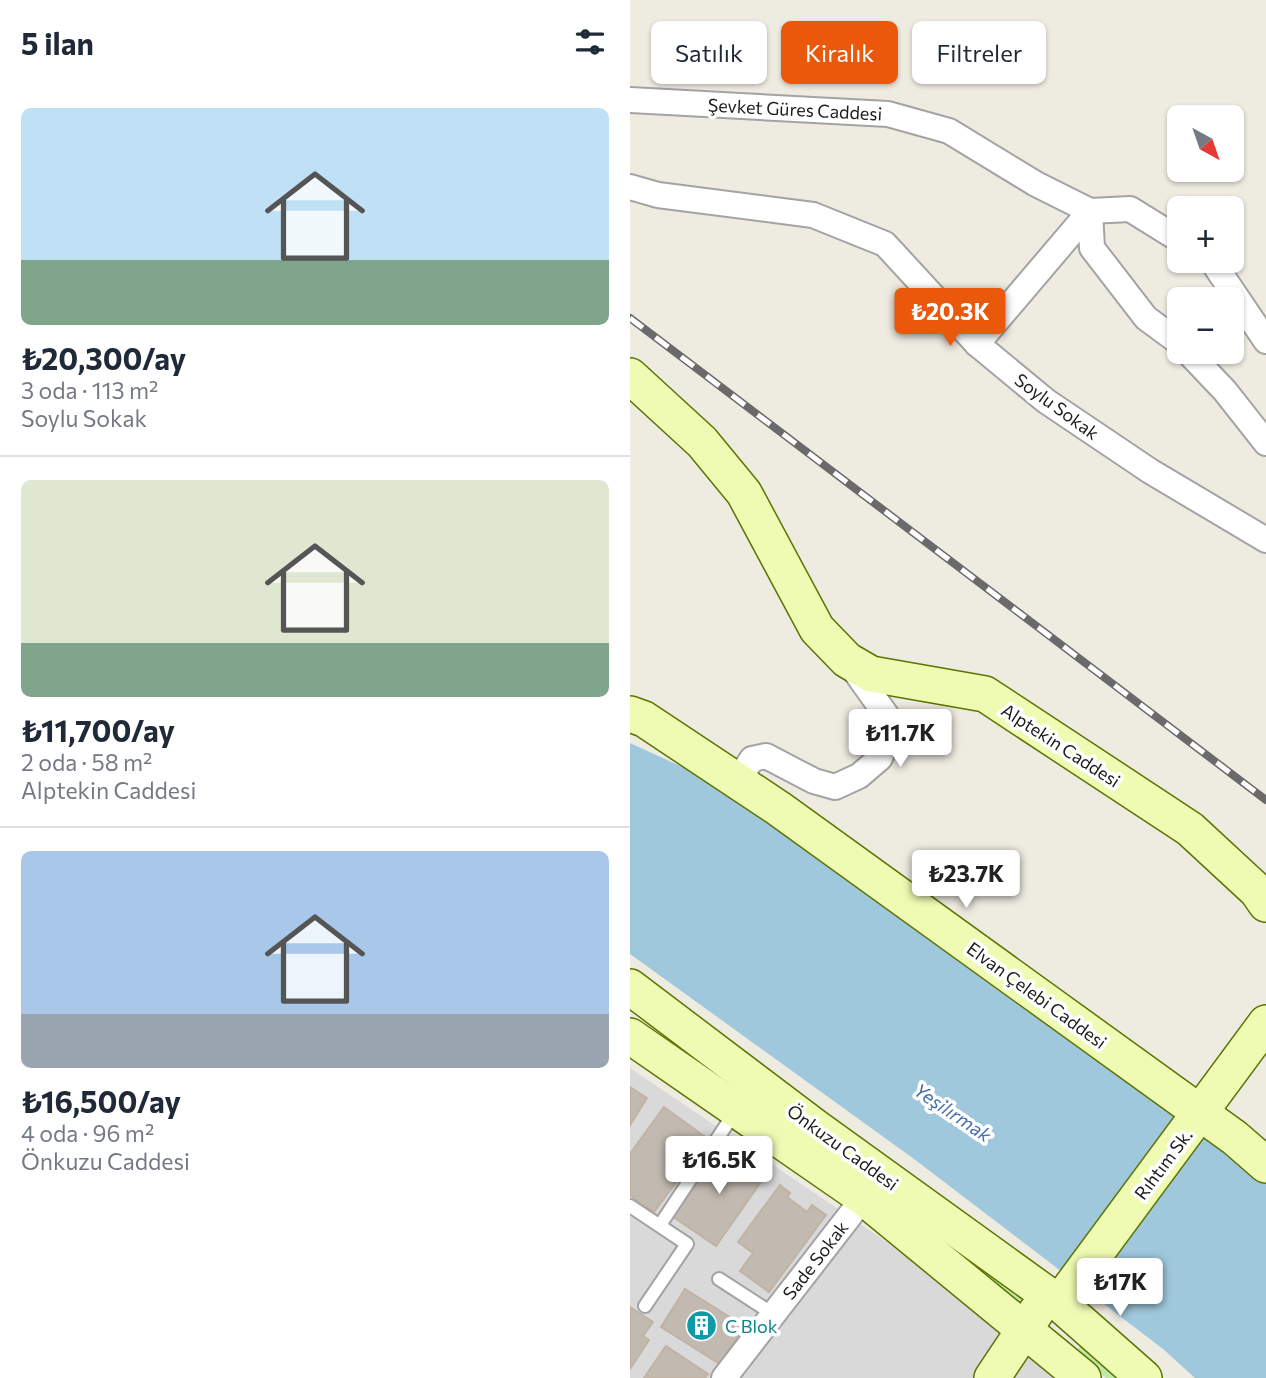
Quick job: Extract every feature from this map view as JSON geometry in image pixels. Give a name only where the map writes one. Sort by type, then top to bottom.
[{"type":"street","name":"Şevket Güres Caddesi","points":[[630,100],[888,114],[949,131],[1036,184],[1090,211],[1130,209],[1167,232]]},
{"type":"street","name":"Soylu Sokak","points":[[630,187],[658,195],[813,215],[885,244],[977,344],[1046,401],[1150,471],[1266,540]]},
{"type":"street","points":[[1090,211],[1092,248],[1146,318],[1167,333]]},
{"type":"street","points":[[977,344],[1090,211]]},
{"type":"street","points":[[1220,273],[1266,341]]},
{"type":"street","points":[[1199,364],[1225,391],[1266,443]]},
{"type":"street","name":"Alptekin Caddesi","points":[[630,376],[702,442],[744,493],[817,629],[847,660],[871,674],[985,694],[1189,829],[1256,891],[1266,904]]},
{"type":"street","points":[[757,794],[744,771],[752,759],[766,756],[814,781],[835,787],[859,776],[880,758],[887,740],[889,719],[847,660]]},
{"type":"street","name":"Elvan Çelebi Caddesi","points":[[630,714],[644,719],[757,794],[1235,1138],[1266,1165]]},
{"type":"street","name":"Önkuzu Caddesi","points":[[630,987],[872,1186],[1024,1331],[1047,1367],[1083,1378]]},
{"type":"street","name":"Rıhtım Sk.","points":[[1063,1306],[1266,1023]]},
{"type":"street","name":"Önkuzu Caddesi","points":[[630,1036],[737,1109],[872,1186],[1063,1306],[1144,1378]]},
{"type":"street","name":"Sade Sokak","points":[[724,1378],[872,1186]]},
{"type":"street","points":[[992,1378],[1024,1331],[1063,1306]]},
{"type":"street","points":[[1047,1367],[1063,1306]]},
{"type":"lane","points":[[660,1225],[737,1109]]},
{"type":"lane","points":[[630,1206],[687,1244],[645,1306]]},
{"type":"lane","points":[[719,1279],[773,1314]]},
{"type":"shaded area","points":[[630,1068],[878,1236],[1074,1378],[630,1378]]},
{"type":"green space","points":[[892,1196],[1025,1296],[1018,1306]]},
{"type":"green space","points":[[1084,1341],[1126,1378],[1106,1378],[1074,1354]]},
{"type":"water","name":"Yeşilırmak","points":[[630,743],[715,782],[1225,1149],[1266,1184],[1266,1378],[1195,1378],[1163,1349],[914,1159],[630,954]]},
{"type":"building","points":[[630,1087],[647,1098],[630,1125]]},
{"type":"building","points":[[664,1107],[708,1139],[654,1212],[630,1195],[630,1154]]},
{"type":"building","points":[[721,1145],[765,1176],[716,1246],[672,1216]]},
{"type":"building","points":[[780,1185],[790,1193],[787,1197],[807,1212],[812,1205],[826,1215],[769,1292],[740,1271],[753,1253],[738,1242]]},
{"type":"building","name":"C Blok","points":[[685,1289],[744,1326],[720,1364],[661,1327]]},
{"type":"building","points":[[630,1307],[653,1322],[643,1336],[649,1340],[630,1369]]},
{"type":"building","points":[[666,1346],[708,1374],[705,1378],[644,1378]]},
{"type":"railway","points":[[630,318],[1266,800]]},
{"type":"place","name":"C Blok","points":[[702,1326]]}]
